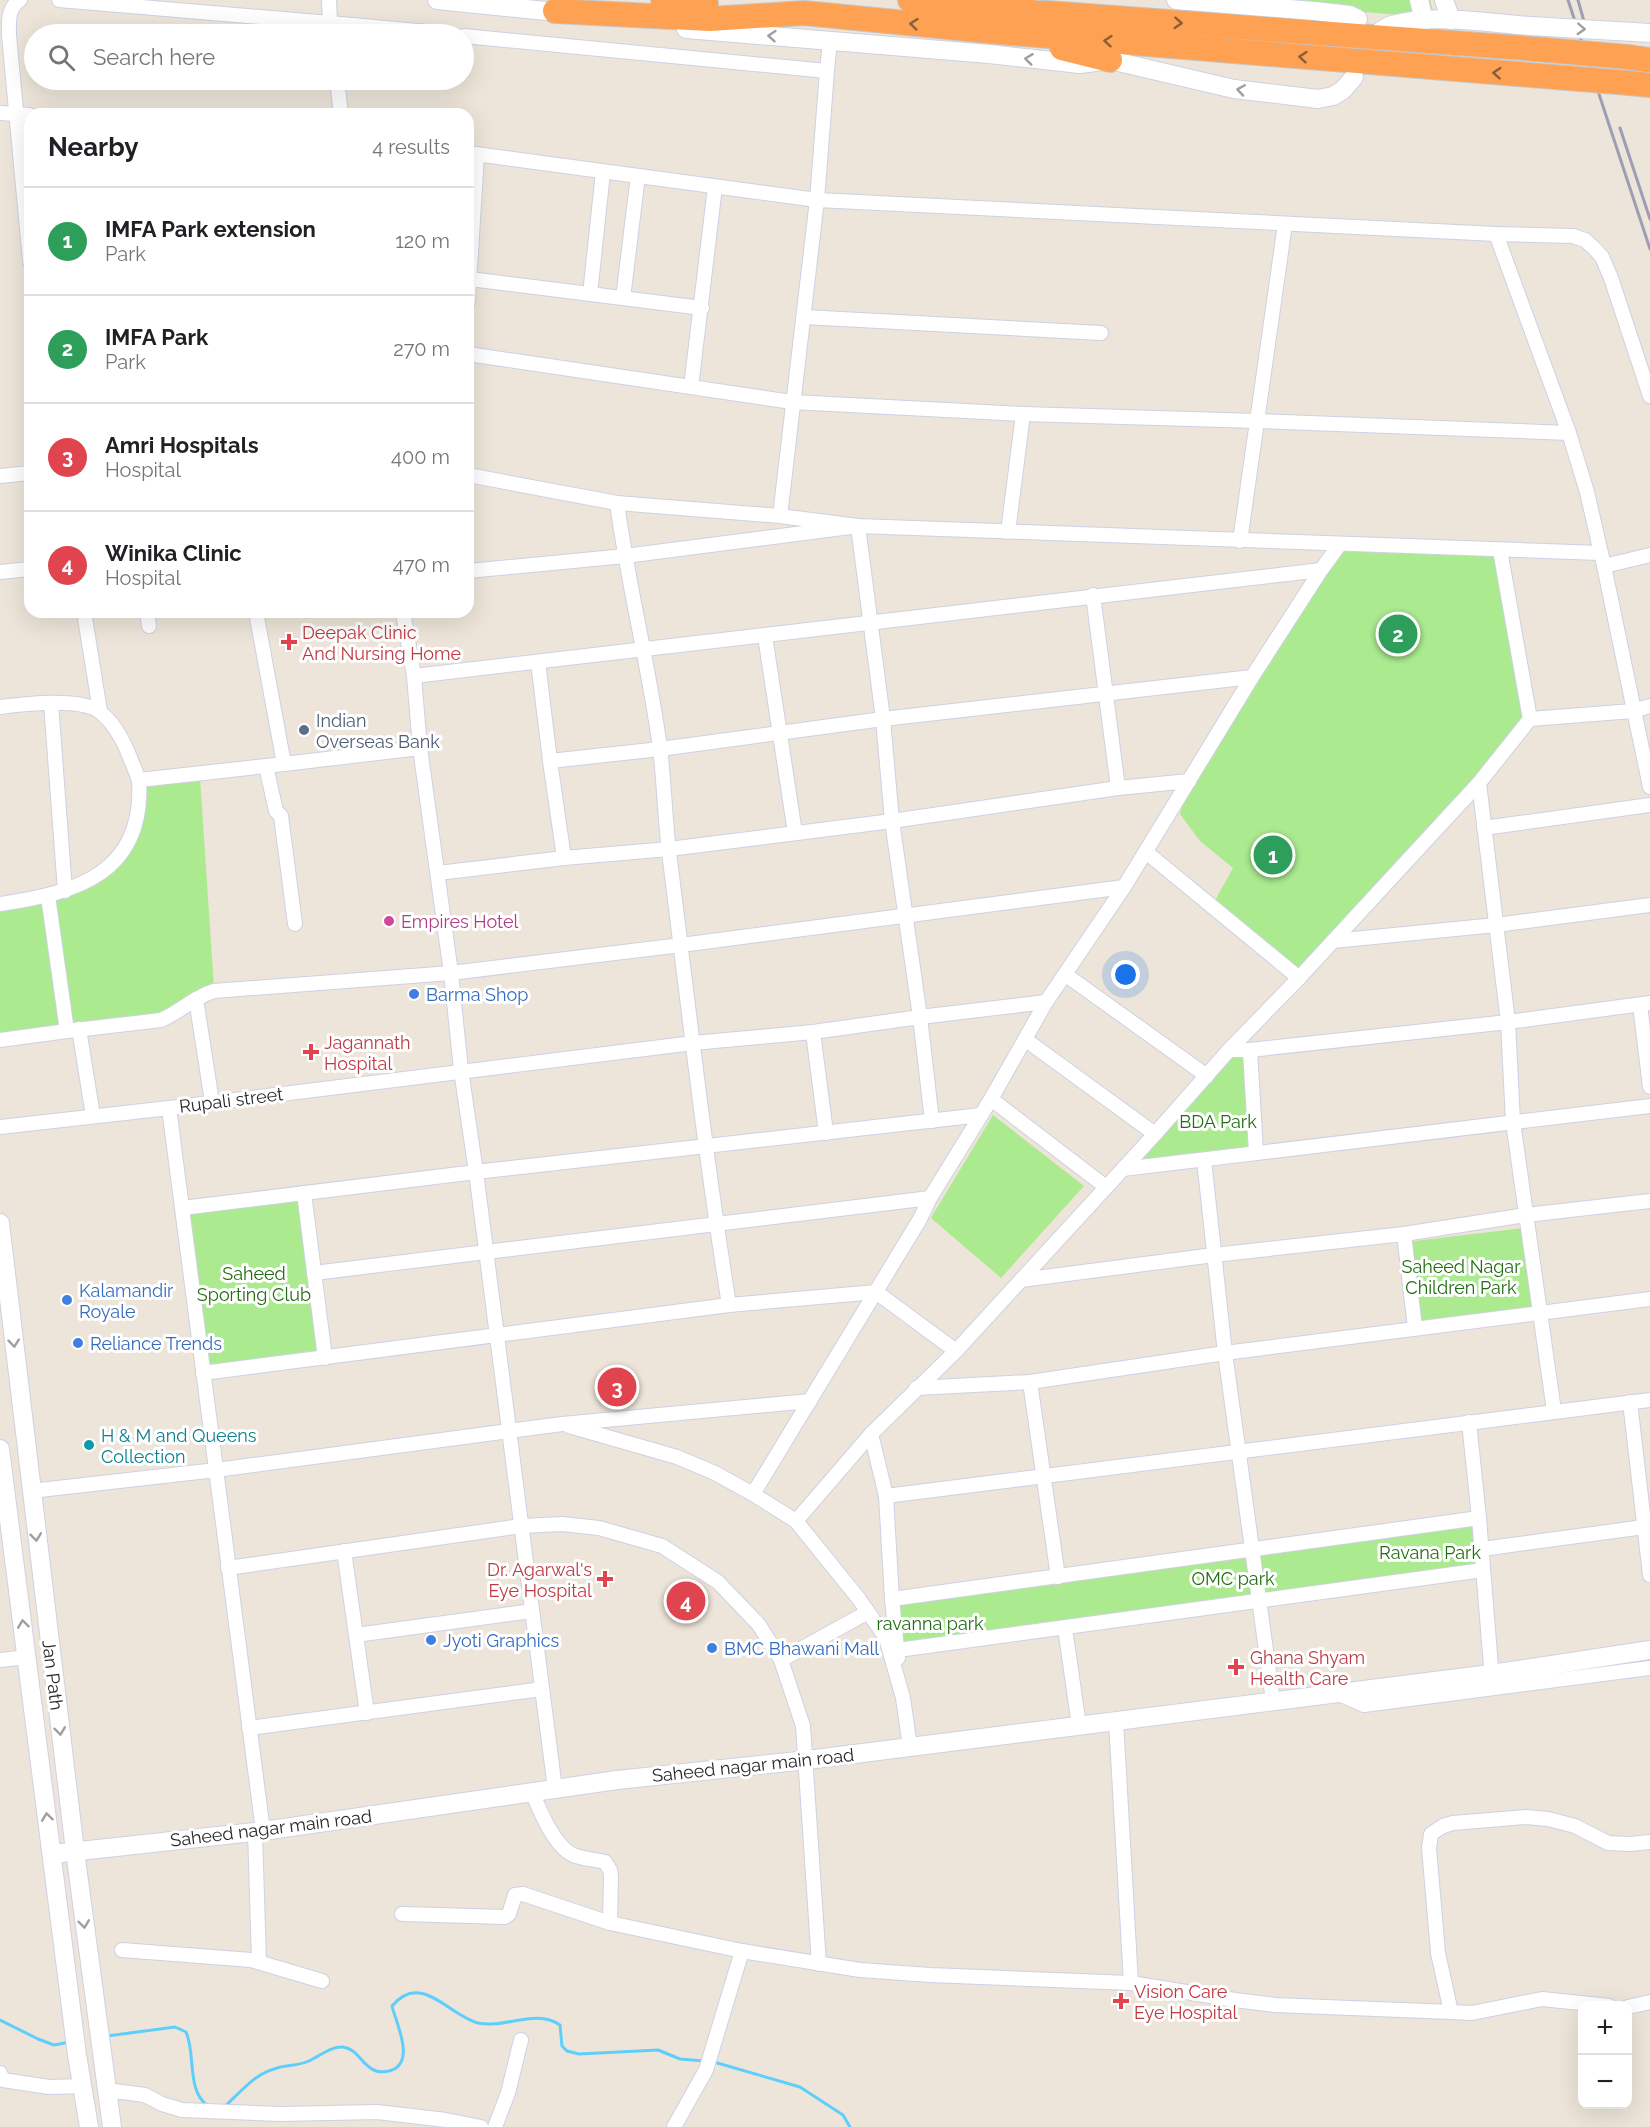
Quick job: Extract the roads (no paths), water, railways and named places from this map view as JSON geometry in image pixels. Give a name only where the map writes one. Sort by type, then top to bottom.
[{"type":"highway","points":[[663,0],[998,32],[1642,85]]},
{"type":"highway","points":[[910,0],[1034,12],[1532,38],[1639,59]]},
{"type":"highway","points":[[555,11],[710,19],[804,13]]},
{"type":"highway","points":[[998,32],[1110,60]]},
{"type":"street","points":[[20,0],[10,11],[9,21],[24,135]]},
{"type":"street","points":[[59,0],[284,24]]},
{"type":"street","points":[[329,0],[331,24]]},
{"type":"street","points":[[437,0],[555,11],[643,25],[990,54],[1080,64],[1110,60],[1234,89],[1311,99],[1333,96],[1343,90],[1354,77]]},
{"type":"street","points":[[1176,0],[1314,10],[1350,15],[1365,28],[1424,21],[1451,21],[1532,38],[1641,32]]},
{"type":"street","points":[[1419,0],[1424,21]]},
{"type":"street","points":[[1444,0],[1451,21]]},
{"type":"street","points":[[474,37],[827,71]]},
{"type":"street","points":[[780,516],[817,200],[830,41]]},
{"type":"street","points":[[338,90],[340,108]]},
{"type":"street","points":[[0,112],[23,115]]},
{"type":"street","points":[[474,153],[817,200],[1573,236],[1585,240],[1602,257],[1650,396]]},
{"type":"street","points":[[590,294],[603,172]]},
{"type":"street","points":[[622,298],[638,176]]},
{"type":"street","points":[[691,387],[716,187]]},
{"type":"street","points":[[1240,541],[1285,224]]},
{"type":"street","points":[[1496,234],[1569,433],[1587,492],[1650,787]]},
{"type":"street","points":[[474,280],[702,308]]},
{"type":"street","points":[[804,316],[1101,333]]},
{"type":"street","points":[[474,355],[792,402],[1023,414],[1569,433]]},
{"type":"street","points":[[1008,532],[1023,414]]},
{"type":"street","points":[[0,476],[24,474]]},
{"type":"street","points":[[474,476],[617,503],[780,516],[858,526],[1500,550],[1602,559],[1650,555]]},
{"type":"street","points":[[617,503],[660,749],[669,849],[693,1043],[716,1224],[729,1305]]},
{"type":"street","points":[[474,570],[625,556],[858,526]]},
{"type":"street","points":[[858,526],[883,719],[892,820],[907,916],[932,1120]]},
{"type":"street","points":[[753,1494],[920,1219],[930,1198],[1026,1040],[1046,1002],[1124,887],[1252,677],[1340,544]]},
{"type":"street","points":[[1500,550],[1530,719]]},
{"type":"street","points":[[0,572],[24,570]]},
{"type":"street","points":[[414,676],[1321,570]]},
{"type":"street","points":[[1093,595],[1118,789]]},
{"type":"street","points":[[0,904],[48,896],[88,881],[111,865],[129,842],[138,819],[141,800],[139,780],[120,738],[100,711],[85,618]]},
{"type":"street","points":[[257,618],[284,764]]},
{"type":"street","points":[[404,618],[414,676],[420,748],[451,973],[461,1070],[487,1253],[555,1789]]},
{"type":"street","points":[[765,636],[795,833]]},
{"type":"street","points":[[538,662],[564,858]]},
{"type":"street","points":[[550,761],[660,749],[883,719],[1252,677]]},
{"type":"street","points":[[0,707],[51,703],[80,705],[100,711]]},
{"type":"street","points":[[51,703],[65,891]]},
{"type":"street","points":[[796,1521],[871,1434],[956,1350],[1155,1134],[1229,1050],[1299,978],[1479,783],[1530,719],[1633,711],[1650,706]]},
{"type":"street","points":[[139,780],[420,748]]},
{"type":"street","points":[[266,766],[276,811],[281,816],[296,924]]},
{"type":"street","points":[[438,873],[564,858],[669,849],[1118,789],[1189,782]]},
{"type":"street","points":[[1479,783],[1508,1022],[1513,1122],[1554,1411]]},
{"type":"street","points":[[1484,828],[1650,806]]},
{"type":"street","points":[[1146,852],[1299,978]]},
{"type":"street","points":[[0,1040],[161,1020],[214,991],[451,973],[1124,887]]},
{"type":"street","points":[[48,896],[73,1030],[93,1116]]},
{"type":"street","points":[[1333,941],[1496,925],[1650,905]]},
{"type":"street","points":[[1066,975],[1207,1076]]},
{"type":"street","points":[[196,999],[212,1102]]},
{"type":"street","name":"Rupali street","points":[[0,1127],[461,1070],[693,1043],[813,1032],[1046,1002]]},
{"type":"street","points":[[1229,1050],[1250,1050],[1508,1022],[1645,1004],[1650,1088]]},
{"type":"street","points":[[813,1032],[826,1133]]},
{"type":"street","points":[[1026,1040],[1155,1134]]},
{"type":"street","points":[[1250,1050],[1256,1153]]},
{"type":"street","points":[[991,1099],[1106,1187]]},
{"type":"street","points":[[1123,1169],[1650,1106]]},
{"type":"street","points":[[168,1108],[249,1728],[259,1832],[259,1961]]},
{"type":"street","points":[[182,1208],[981,1115]]},
{"type":"street","points":[[1204,1160],[1225,1353],[1273,1701]]},
{"type":"street","points":[[304,1193],[325,1358]]},
{"type":"street","points":[[314,1273],[930,1198]]},
{"type":"street","points":[[1021,1280],[1214,1255],[1404,1234],[1526,1215],[1650,1201]]},
{"type":"street","name":"Jan Path","points":[[0,1223],[75,1851],[112,2127]]},
{"type":"street","points":[[1404,1234],[1415,1328]]},
{"type":"street","points":[[203,1373],[729,1305],[876,1292],[956,1350]]},
{"type":"street","points":[[916,1388],[1030,1382],[1225,1353],[1650,1299]]},
{"type":"street","points":[[1030,1382],[1058,1576]]},
{"type":"street","points":[[886,1496],[1650,1400]]},
{"type":"street","points":[[31,1491],[216,1470],[562,1424],[810,1401]]},
{"type":"street","points":[[1630,1402],[1645,1489],[1644,1527],[1650,1575]]},
{"type":"street","points":[[1469,1422],[1491,1667]]},
{"type":"street","points":[[562,1424],[676,1456],[716,1473],[796,1521],[827,1558],[886,1638],[903,1698]]},
{"type":"street","points":[[871,1434],[886,1496],[892,1599],[910,1747]]},
{"type":"street","name":"Jan Path","points":[[0,1449],[3,1494],[27,1657],[77,2055],[89,2127]]},
{"type":"street","points":[[892,1599],[1479,1518]]},
{"type":"street","points":[[228,1568],[521,1526],[562,1524],[599,1528],[662,1546],[718,1582],[759,1625],[781,1659],[803,1726],[819,1964]]},
{"type":"street","points":[[1482,1550],[1644,1527]]},
{"type":"street","points":[[344,1551],[367,1713]]},
{"type":"street","points":[[898,1650],[1483,1570]]},
{"type":"street","points":[[356,1635],[532,1611]]},
{"type":"street","points":[[781,1659],[868,1612]]},
{"type":"street","points":[[1065,1628],[1079,1726]]},
{"type":"street","points":[[1336,1693],[1360,1683],[1650,1644]]},
{"type":"street","name":"Saheed nagar main road","points":[[52,1854],[259,1832],[617,1780],[807,1760],[1079,1726],[1454,1678],[1650,1650]]},
{"type":"street","points":[[0,1660],[27,1657]]},
{"type":"street","points":[[1336,1693],[1364,1706],[1650,1668]]},
{"type":"street","points":[[249,1728],[542,1689]]},
{"type":"street","points":[[1116,1721],[1131,1983]]},
{"type":"street","points":[[532,1792],[540,1811],[560,1845],[574,1856],[605,1862],[610,1870],[610,1923]]},
{"type":"street","points":[[1451,2012],[1438,1953],[1435,1927],[1429,1848],[1431,1834],[1453,1823],[1526,1816],[1575,1826],[1608,1843],[1650,1842]]},
{"type":"street","points":[[402,1914],[505,1917],[509,1914],[515,1895],[524,1894],[610,1923],[742,1951],[860,1970],[1131,1983],[1275,2005],[1472,2013],[1542,2000],[1578,2003]]},
{"type":"street","points":[[122,1950],[259,1961],[322,1981]]},
{"type":"street","points":[[674,2127],[706,2070],[742,1951]]},
{"type":"street","points":[[1632,2006],[1650,2002]]},
{"type":"street","points":[[495,2127],[508,2094],[520,2040]]},
{"type":"street","points":[[0,2073],[3,2080],[49,2087],[82,2086]]},
{"type":"street","points":[[107,2090],[145,2095],[162,2104],[182,2110],[280,2114],[377,2112],[427,2117],[480,2127]]},
{"type":"waterway","points":[[223,2108],[253,2080],[266,2072],[305,2063],[334,2048],[343,2047],[352,2050],[376,2071],[389,2071],[397,2067],[402,2060],[403,2052],[392,2006],[403,1996],[413,1993],[435,1998],[467,2019],[478,2023],[488,2024],[530,2018],[551,2020],[560,2025],[562,2046],[567,2051],[579,2054],[658,2050],[680,2059],[704,2061]]},
{"type":"waterway","points":[[0,2020],[54,2045],[70,2042]]},
{"type":"waterway","points":[[107,2036],[175,2027],[186,2032],[194,2082],[201,2099],[208,2106]]},
{"type":"waterway","points":[[714,2062],[800,2087],[843,2115],[850,2127]]},
{"type":"railway","points":[[1568,0],[1650,249]]},
{"type":"railway","points":[[1578,0],[1587,32]]},
{"type":"railway","points":[[1620,128],[1650,219]]},
{"type":"place","name":"IMFA Park","points":[[1398,634]]},
{"type":"place","name":"Deepak Clinic And Nursing Home","points":[[289,642]]},
{"type":"place","name":"Indian Overseas Bank","points":[[304,730]]},
{"type":"place","name":"IMFA Park extension","points":[[1273,855]]},
{"type":"place","name":"Empires Hotel","points":[[389,921]]},
{"type":"place","name":"Barma Shop","points":[[414,994]]},
{"type":"place","name":"Jagannath Hospital","points":[[311,1052]]},
{"type":"place","name":"Kalamandir Royale","points":[[67,1300]]},
{"type":"place","name":"Reliance Trends","points":[[78,1343]]},
{"type":"place","name":"Amri Hospitals","points":[[617,1387]]},
{"type":"place","name":"H & M and Queens Collection","points":[[89,1445]]},
{"type":"place","name":"Dr. Agarwal's Eye Hospital","points":[[605,1579]]},
{"type":"place","name":"Winika Clinic","points":[[686,1601]]},
{"type":"place","name":"Jyoti Graphics","points":[[431,1640]]},
{"type":"place","name":"BMC Bhawani Mall","points":[[712,1648]]},
{"type":"place","name":"Ghana Shyam Health Care","points":[[1236,1667]]},
{"type":"place","name":"Vision Care Eye Hospital","points":[[1121,2001]]},
{"type":"park label","name":"BDA Park","points":[[1218,1121]]},
{"type":"park label","name":"Saheed Nagar Children Park","points":[[1461,1276]]},
{"type":"park label","name":"Saheed Sporting Club","points":[[254,1283]]},
{"type":"park label","name":"Ravana Park","points":[[1430,1552]]},
{"type":"park label","name":"OMC park","points":[[1233,1578]]},
{"type":"park label","name":"ravanna park","points":[[930,1623]]}]
